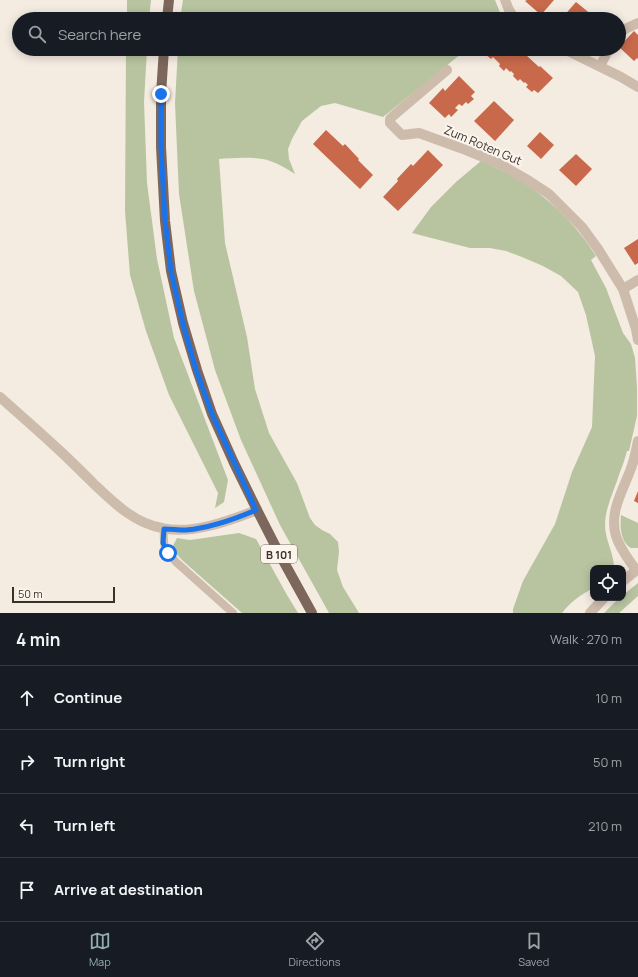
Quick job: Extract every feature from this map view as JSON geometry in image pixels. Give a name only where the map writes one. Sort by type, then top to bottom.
[{"type":"main road","points":[[168,12],[169,0]]},
{"type":"main road","name":"B 101","points":[[164,56],[161,94],[161,147],[165,221],[171,271],[183,324],[196,370],[212,414],[256,510],[312,613]]},
{"type":"street","points":[[505,0],[511,12]]},
{"type":"street","points":[[626,29],[638,23]]},
{"type":"street","points":[[579,56],[621,77],[638,88]]},
{"type":"street","points":[[600,66],[605,56]]},
{"type":"street","name":"Zum Roten Gut","points":[[447,70],[393,116],[390,119],[390,123],[402,135],[419,133],[498,163],[549,194],[582,227],[598,249],[623,289]]},
{"type":"street","points":[[638,280],[623,289],[638,340]]},
{"type":"street","points":[[0,397],[57,448],[118,507],[151,526],[164,529],[187,530],[222,522],[256,510]]},
{"type":"street","points":[[626,579],[637,570],[624,552],[616,537],[614,525],[615,512],[618,500],[631,469],[638,442]]},
{"type":"street","points":[[590,613],[601,601]]},
{"type":"lane","points":[[164,529],[163,543],[168,553],[233,613]]},
{"type":"green space","points":[[127,0],[151,0],[150,12],[127,12]]},
{"type":"green space","points":[[183,0],[495,0],[500,12],[181,12]]},
{"type":"green space","points":[[126,56],[147,56],[144,102],[147,183],[157,259],[174,338],[228,480],[224,502],[215,508],[218,493],[169,395],[146,331],[130,275],[125,211]]},
{"type":"green space","points":[[178,56],[458,56],[383,117],[335,103],[321,106],[302,121],[288,149],[289,159],[295,174],[280,165],[265,159],[219,159],[225,243],[247,337],[255,389],[269,433],[297,483],[310,518],[315,525],[330,534],[338,542],[339,552],[337,570],[343,587],[359,613],[329,613],[280,525],[241,440],[215,370],[194,291],[179,194],[175,103]]},
{"type":"green space","points":[[481,161],[499,169],[531,188],[560,212],[573,225],[596,256],[591,260],[606,288],[623,333],[631,344],[635,358],[637,416],[629,451],[627,451],[608,505],[605,518],[605,531],[614,565],[590,565],[590,590],[576,599],[562,613],[513,613],[513,609],[523,581],[555,524],[572,472],[592,427],[595,356],[586,315],[578,292],[561,276],[543,266],[506,251],[490,248],[470,248],[412,233],[431,207],[456,182]]},
{"type":"green space","points":[[621,515],[638,523],[638,548],[631,548],[625,542],[621,528]]},
{"type":"green space","points":[[239,533],[256,539],[298,613],[242,613],[182,560],[174,551],[173,546],[177,538],[190,540]]},
{"type":"green space","points":[[638,583],[638,596],[619,613],[604,613],[616,601],[626,601],[626,593]]},
{"type":"building","points":[[554,0],[544,12],[538,12],[525,1]]},
{"type":"building","points":[[576,2],[588,12],[567,12]]},
{"type":"building","points":[[634,31],[638,35],[638,59],[637,58],[634,61],[626,54],[626,40]]},
{"type":"building","points":[[487,56],[527,56],[553,78],[538,93],[534,90],[532,92],[526,87],[528,85],[525,82],[524,83],[520,79],[518,81],[513,76],[514,74],[511,71],[510,72],[506,68],[504,71],[493,57],[491,59]]},
{"type":"building","points":[[459,76],[475,92],[471,96],[474,99],[468,104],[466,102],[462,106],[459,104],[455,108],[458,110],[451,117],[449,114],[445,118],[429,103],[443,88],[445,91]]},
{"type":"building","points":[[494,101],[514,120],[495,141],[474,121]]},
{"type":"building","points":[[326,130],[343,146],[345,144],[373,175],[360,189],[313,144]]},
{"type":"building","points":[[540,132],[554,145],[541,159],[527,146]]},
{"type":"building","points":[[428,150],[443,165],[398,211],[383,197],[411,164],[413,166]]},
{"type":"building","points":[[576,154],[592,169],[576,186],[559,170]]},
{"type":"building","points":[[638,239],[638,263],[635,265],[624,248]]},
{"type":"building","points":[[638,491],[638,503],[634,501]]},
{"type":"route","points":[[161,94],[161,147],[165,221],[171,271],[183,324],[196,370],[212,414],[256,510],[246,515],[200,528],[187,530],[164,529],[163,543],[168,553]]}]
